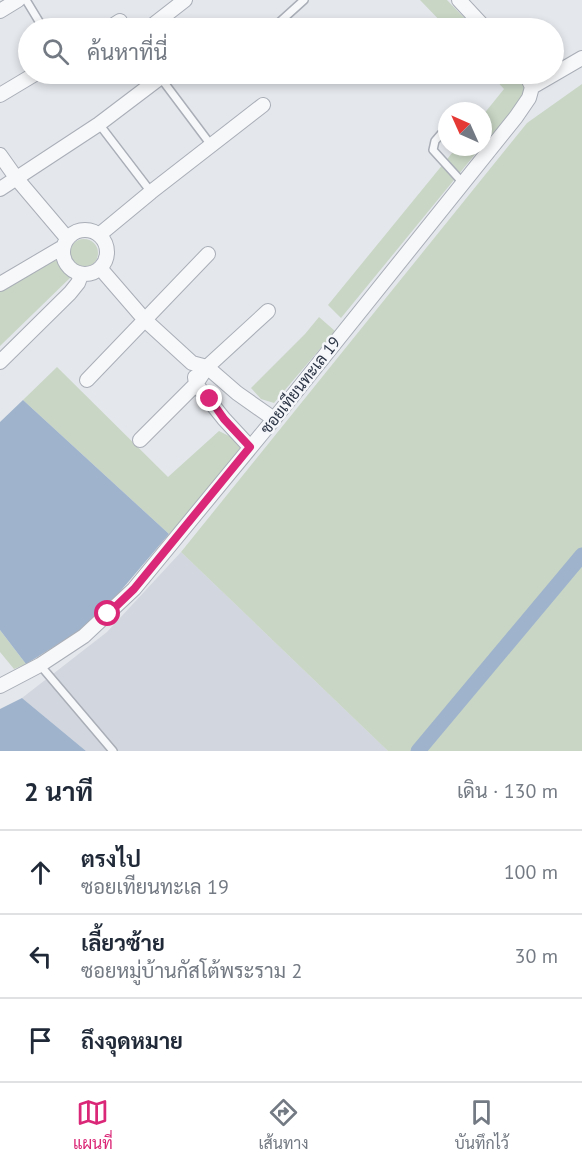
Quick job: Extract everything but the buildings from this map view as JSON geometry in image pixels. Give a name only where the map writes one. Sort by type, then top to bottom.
[{"type":"street","points":[[0,11],[18,0]]},
{"type":"street","points":[[162,18],[185,0]]},
{"type":"street","points":[[459,0],[476,18]]},
{"type":"street","points":[[564,68],[582,58]]},
{"type":"street","points":[[0,95],[18,84]]},
{"type":"street","points":[[0,189],[99,124],[150,84]]},
{"type":"street","points":[[531,84],[532,87],[537,84]]},
{"type":"street","name":"ซอยเทียนทะเล 19","points":[[0,686],[40,665],[84,636],[134,589],[274,419],[516,117],[529,98],[532,87]]},
{"type":"street","points":[[99,235],[263,105]]},
{"type":"street","points":[[0,155],[65,243]]},
{"type":"street","points":[[0,284],[65,243],[72,234],[86,230],[99,235],[104,241],[107,255],[100,268],[94,272],[75,273],[66,265],[62,253],[65,243]]},
{"type":"street","points":[[87,380],[208,254]]},
{"type":"street","points":[[100,268],[145,320],[192,363],[207,367],[237,393],[274,419]]},
{"type":"street","points":[[0,362],[70,294],[81,274]]},
{"type":"street","points":[[140,440],[196,384],[207,367],[268,311]]},
{"type":"street","points":[[192,363],[196,384],[250,447]]},
{"type":"street","points":[[220,411],[237,393]]},
{"type":"lane","points":[[26,0],[37,18]]},
{"type":"lane","points":[[284,18],[303,0]]},
{"type":"lane","points":[[168,84],[211,145]]},
{"type":"lane","points":[[99,124],[151,192]]},
{"type":"lane","points":[[438,138],[433,150],[438,156]]},
{"type":"lane","points":[[438,156],[463,183]]},
{"type":"lane","points":[[40,665],[113,751]]},
{"type":"shaded area","points":[[181,552],[388,751],[86,751],[22,698],[107,632]]},
{"type":"green space","points":[[420,0],[447,0],[464,18],[437,18]]},
{"type":"green space","points":[[499,84],[524,84],[522,95],[513,110],[492,134],[492,104],[504,89]]},
{"type":"green space","points":[[582,84],[582,751],[388,751],[181,552],[527,123]]},
{"type":"green space","points":[[450,156],[474,156],[341,318],[328,305]]},
{"type":"green space","points":[[84,239],[94,243],[98,253],[94,263],[84,267],[74,263],[70,253],[74,243]]},
{"type":"green space","points":[[49,260],[57,261],[71,277],[0,346],[0,291]]},
{"type":"green space","points":[[319,317],[335,331],[274,403],[261,399],[251,388]]},
{"type":"green space","points":[[57,367],[168,477],[219,431],[233,438],[241,447],[197,503],[169,534],[23,400]]},
{"type":"green space","points":[[0,630],[26,664],[14,669],[0,652]]},
{"type":"water","points":[[23,400],[169,534],[118,594],[79,631],[26,664],[0,630],[0,422]]},
{"type":"water","points":[[22,698],[86,751],[0,751],[0,709]]},
{"type":"waterway","points":[[418,751],[582,555]]},
{"type":"route","points":[[108,614],[134,589],[250,447],[224,419],[210,399]]}]
